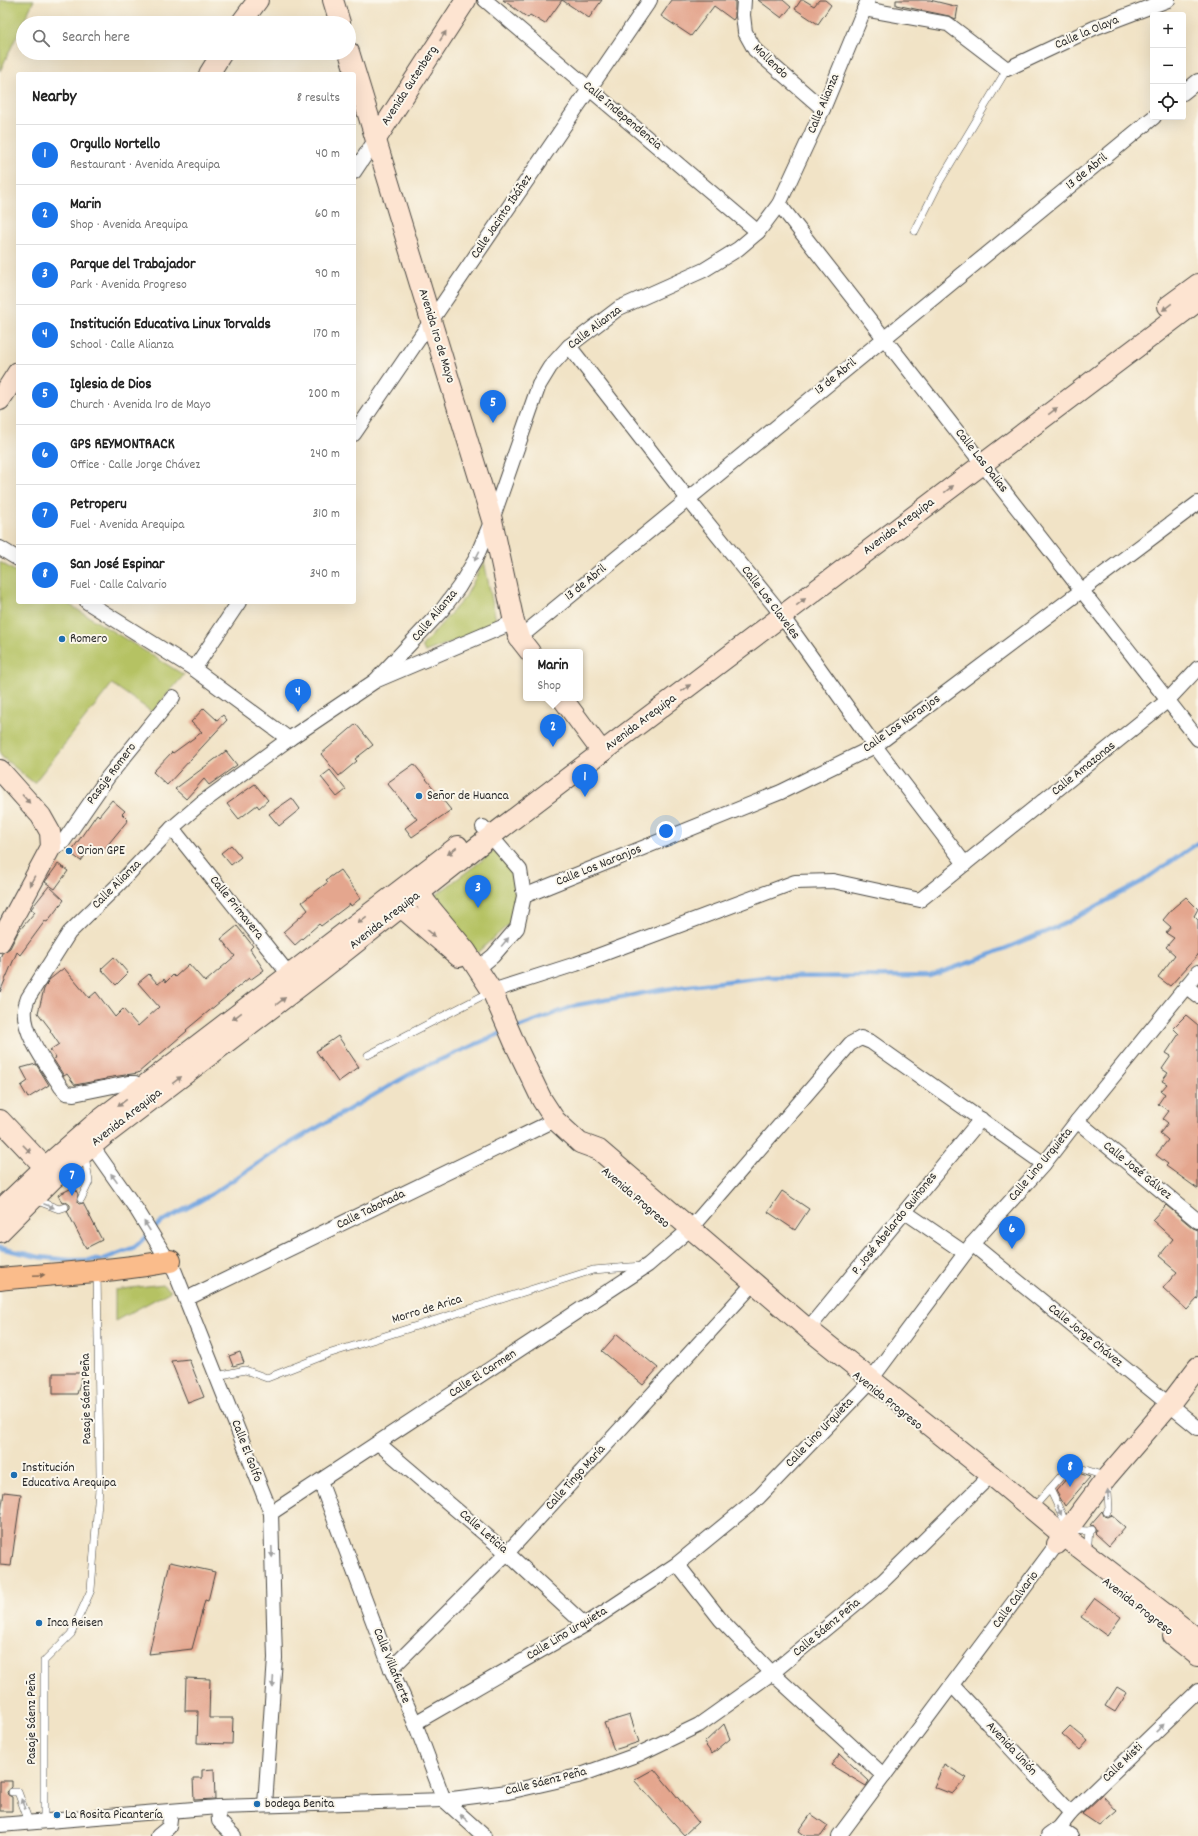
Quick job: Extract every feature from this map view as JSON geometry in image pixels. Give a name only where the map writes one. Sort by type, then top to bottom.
[{"type":"main road","points":[[246,16],[258,0]]},
{"type":"main road","points":[[333,0],[338,16]]},
{"type":"main road","name":"Avenida Gutenberg","points":[[376,139],[466,0]]},
{"type":"main road","points":[[210,72],[218,60]]},
{"type":"main road","name":"Avenida 1ro de Mayo","points":[[351,60],[355,72]]},
{"type":"main road","name":"Avenida 1ro de Mayo","points":[[356,75],[492,520],[521,637]]},
{"type":"main road","name":"Avenida Arequipa","points":[[0,1210],[416,888],[487,831],[979,458],[1198,284]]},
{"type":"main road","name":"Avenida Arequipa","points":[[979,458],[1198,301]]},
{"type":"main road","points":[[0,400],[16,375]]},
{"type":"main road","points":[[564,701],[598,747]]},
{"type":"main road","points":[[0,770],[41,816],[50,832],[51,847],[0,942]]},
{"type":"main road","name":"Avenida Progreso","points":[[416,888],[466,951],[494,994],[515,1044],[542,1100],[555,1120],[580,1143],[590,1158],[808,1329],[869,1382]]},
{"type":"main road","name":"Avenida Progreso","points":[[398,902],[462,959],[477,968]]},
{"type":"main road","name":"Avenida Arequipa","points":[[86,1144],[142,1088],[294,981]]},
{"type":"main road","points":[[0,1120],[50,1172]]},
{"type":"main road","name":"Avenida Arequipa","points":[[0,1232],[16,1197]]},
{"type":"main road","points":[[0,1279],[97,1272],[134,1268],[170,1261]]},
{"type":"main road","name":"Avenida Progreso","points":[[752,1285],[869,1382],[1063,1537],[1198,1639]]},
{"type":"main road","name":"Calle Calvario","points":[[1063,1537],[1107,1477],[1169,1405],[1198,1367]]},
{"type":"main road","name":"Avenida Progreso","points":[[989,1478],[1032,1509],[1198,1656]]},
{"type":"street","name":"Calle Independencia","points":[[485,0],[758,232]]},
{"type":"street","name":"Calle Jacinto Ibáñez","points":[[356,431],[650,0]]},
{"type":"street","name":"Mollendo","points":[[744,0],[743,15],[745,32],[755,50],[823,109]]},
{"type":"street","name":"Calle la Olaya","points":[[1007,69],[1094,28],[1168,0]]},
{"type":"street","name":"Calle Alianza","points":[[142,1088],[135,1083],[128,1083],[74,1094],[66,1093],[32,1040],[26,1022],[25,1009],[28,998],[69,933],[172,828],[200,804],[289,739],[376,681],[442,610],[459,587],[474,560],[492,520],[539,385],[550,367],[569,346],[619,308],[704,270],[738,250],[758,232],[778,204],[823,109],[866,4]]},
{"type":"street","points":[[866,4],[948,24],[1007,69]]},
{"type":"street","points":[[1186,91],[1198,81]]},
{"type":"street","name":"13 de Abril","points":[[521,637],[688,498],[1150,120]]},
{"type":"street","name":"Avenida Gutenberg","points":[[356,169],[376,139]]},
{"type":"street","name":"Calle Las Dalias","points":[[778,204],[979,458],[1198,739]]},
{"type":"street","name":"Calle Los Claveles","points":[[569,346],[778,610],[875,746],[965,864]]},
{"type":"street","name":"Calle Los Naranjos","points":[[524,896],[781,792],[875,746],[1198,503]]},
{"type":"street","points":[[0,548],[16,558]]},
{"type":"street","points":[[90,604],[194,669],[289,739]]},
{"type":"street","points":[[194,669],[238,604]]},
{"type":"street","name":"Calle Alianza","points":[[376,681],[521,637]]},
{"type":"street","name":"Calle Amazonas","points":[[494,994],[795,882],[833,881],[920,900],[1167,701],[1198,668]]},
{"type":"street","name":"Pasaje Romero","points":[[51,847],[57,846],[63,842],[108,777],[173,697]]},
{"type":"street","name":"Calle Primavera","points":[[172,828],[294,981]]},
{"type":"street","points":[[477,968],[493,956],[517,928],[524,896],[520,870],[487,831]]},
{"type":"street","name":"Calle Lino Urquieta","points":[[415,1723],[585,1625],[677,1564],[759,1497],[869,1382],[969,1248],[1044,1164],[1198,972]]},
{"type":"street","points":[[1186,986],[1198,996]]},
{"type":"street","name":"Calle El Carmen","points":[[271,1513],[648,1265],[686,1233],[850,1044],[861,1038],[871,1042],[981,1119]]},
{"type":"street","points":[[981,1119],[1044,1164]]},
{"type":"street","name":"P. José Abelardo Quiñones","points":[[808,1329],[981,1119]]},
{"type":"street","name":"Calle Tabohada","points":[[186,1299],[555,1120]]},
{"type":"street","name":"Calle José Gálvez","points":[[1077,1121],[1198,1221]]},
{"type":"street","name":"Calle El Golfo","points":[[86,1144],[137,1210],[170,1261],[271,1513],[275,1658],[265,1805]]},
{"type":"street","name":"Calle Jorge Chávez","points":[[905,1212],[969,1248],[1198,1428]]},
{"type":"street","name":"Calle Tingo María","points":[[391,1669],[507,1553],[752,1285]]},
{"type":"street","name":"Calle Leticia","points":[[378,1443],[507,1553],[585,1625]]},
{"type":"street","name":"Calle Sáenz Peña","points":[[0,1825],[218,1807],[444,1800],[508,1792],[570,1778],[639,1754],[699,1725],[772,1673],[883,1581],[989,1478]]},
{"type":"street","name":"Calle Villafuerte","points":[[320,1481],[391,1669],[415,1723],[444,1800],[484,1836]]},
{"type":"street","name":"Calle Calvario","points":[[839,1836],[1063,1537]]},
{"type":"street","points":[[677,1564],[721,1620],[772,1673],[884,1776]]},
{"type":"street","name":"Avenida Unión","points":[[952,1685],[1071,1813]]},
{"type":"street","name":"Calle Misti","points":[[1054,1832],[1071,1813],[1198,1691]]},
{"type":"street","points":[[218,1807],[219,1821],[234,1836]]},
{"type":"street","points":[[158,1836],[169,1827],[170,1811]]},
{"type":"street","points":[[1054,1832],[1071,1836]]},
{"type":"lane","points":[[915,231],[940,181],[1007,69]]},
{"type":"lane","points":[[368,1055],[494,994]]},
{"type":"lane","points":[[81,1199],[89,1182],[86,1144]]},
{"type":"lane","points":[[16,1197],[59,1209],[65,1207]]},
{"type":"lane","name":"Morro de Arica","points":[[217,1376],[245,1370],[267,1378],[328,1354],[593,1270],[648,1265]]},
{"type":"lane","name":"Pasaje Sáenz Peña","points":[[44,1821],[44,1661],[71,1634],[91,1590],[100,1476],[97,1272]]},
{"type":"lane","points":[[1032,1509],[1071,1465],[1107,1477],[1109,1509],[1107,1512]]},
{"type":"lane","points":[[1050,1489],[1063,1537],[1090,1531],[1087,1554]]},
{"type":"lane","points":[[12,1792],[18,1792],[29,1822]]},
{"type":"green space","points":[[0,0],[34,0],[26,16],[16,16],[16,38],[0,71]]},
{"type":"green space","points":[[484,561],[497,625],[425,652],[422,646],[466,596]]},
{"type":"green space","name":"Romero","points":[[0,562],[16,572],[16,604],[68,604],[184,675],[152,712],[112,684],[34,783],[2,757],[0,753]]},
{"type":"green space","points":[[497,849],[509,868],[517,895],[516,918],[477,953],[432,898]]},
{"type":"green space","points":[[163,1284],[171,1291],[115,1321],[115,1290]]},
{"type":"building","points":[[503,0],[562,0],[545,24],[530,15],[528,18]]},
{"type":"building","points":[[562,0],[602,0],[589,18]]},
{"type":"building","points":[[672,0],[735,0],[735,17],[733,20],[714,6],[691,36],[661,16]]},
{"type":"building","points":[[758,0],[783,0],[791,7],[782,18]]},
{"type":"building","points":[[801,0],[804,0],[814,6],[819,0],[825,0],[831,5],[818,24],[795,9]]},
{"type":"building","points":[[896,0],[930,0],[958,7],[956,19],[949,16],[896,5]]},
{"type":"building","points":[[204,708],[217,720],[223,715],[227,720],[167,785],[153,772],[172,752],[173,753],[202,732],[191,722]]},
{"type":"building","points":[[356,724],[373,745],[355,759],[357,761],[339,776],[321,754]]},
{"type":"building","points":[[226,751],[237,765],[209,785],[204,779],[186,799],[175,789]]},
{"type":"building","name":"Señor de Huanca","points":[[414,764],[451,810],[412,837],[405,828],[417,819],[387,783]]},
{"type":"building","points":[[330,770],[346,790],[337,797],[321,777]]},
{"type":"building","points":[[255,784],[268,800],[259,808],[257,805],[239,819],[227,804]]},
{"type":"building","points":[[292,798],[300,809],[279,826],[269,814]]},
{"type":"building","points":[[112,800],[125,811],[122,814],[128,820],[101,853],[92,846],[81,861],[70,853],[97,814],[99,816]]},
{"type":"building","points":[[231,845],[241,857],[231,865],[221,853]]},
{"type":"building","points":[[58,864],[68,871],[55,889],[45,882]]},
{"type":"building","points":[[340,870],[361,898],[351,906],[350,904],[321,926],[319,924],[295,945],[283,932],[308,910],[302,902],[328,882],[326,880]]},
{"type":"building","points":[[49,886],[64,900],[47,922],[45,921],[20,955],[17,952],[0,992],[0,958],[2,953],[10,948],[18,932],[35,912],[31,909]]},
{"type":"building","points":[[1186,897],[1198,909],[1194,916],[1198,920],[1198,955],[1170,986],[1158,977],[1175,955],[1166,947],[1174,938],[1166,933],[1171,927],[1163,920],[1173,908]]},
{"type":"building","points":[[237,926],[253,946],[250,949],[264,970],[250,980],[249,978],[186,1030],[187,1031],[138,1073],[75,1085],[67,1074],[64,1076],[53,1059],[56,1058],[50,1050],[59,1044],[50,1031],[51,1030],[38,1013],[44,989],[49,980],[64,968],[89,998],[96,992],[115,1017],[123,1009],[138,1026],[159,1007],[138,983],[149,974],[158,984],[164,979],[166,982],[173,975],[175,977],[189,964],[205,982],[235,956],[221,939]]},
{"type":"building","points":[[114,957],[128,973],[116,985],[101,969]]},
{"type":"building","points":[[1186,1015],[1198,1025],[1198,1189],[1166,1166],[1168,1164],[1156,1155],[1168,1140],[1160,1133],[1168,1123],[1163,1119],[1169,1111],[1158,1104],[1165,1094],[1161,1091],[1167,1084],[1162,1081],[1168,1073],[1162,1069],[1171,1056],[1166,1053],[1179,1034],[1173,1028]]},
{"type":"building","points":[[338,1036],[359,1067],[338,1082],[316,1051]]},
{"type":"building","points":[[36,1064],[49,1085],[28,1098],[21,1086],[28,1081],[21,1068]]},
{"type":"building","points":[[74,1187],[78,1194],[77,1202],[79,1204],[83,1203],[102,1240],[86,1248],[67,1211],[70,1208],[70,1205],[66,1202],[62,1203],[58,1195]]},
{"type":"building","points":[[782,1191],[809,1209],[795,1230],[768,1212]]},
{"type":"building","points":[[1166,1205],[1193,1228],[1198,1230],[1198,1298],[1187,1310],[1163,1288],[1177,1272],[1165,1262],[1166,1260],[1160,1255],[1173,1239],[1152,1220]]},
{"type":"building","points":[[617,1334],[658,1368],[643,1385],[602,1351]]},
{"type":"building","points":[[240,1352],[244,1363],[233,1366],[229,1356]]},
{"type":"building","points":[[189,1359],[204,1397],[188,1403],[171,1361]]},
{"type":"building","points":[[53,1373],[83,1373],[77,1394],[53,1394]]},
{"type":"building","points":[[1073,1471],[1090,1477],[1065,1506],[1056,1491]]},
{"type":"building","points":[[4,1492],[21,1494],[11,1566],[0,1565],[0,1519]]},
{"type":"building","points":[[1102,1511],[1104,1516],[1107,1517],[1111,1515],[1125,1527],[1109,1546],[1095,1533],[1096,1530],[1094,1526],[1090,1525]]},
{"type":"building","points":[[170,1562],[215,1572],[208,1601],[205,1600],[192,1649],[149,1654]]},
{"type":"building","points":[[1095,1598],[1121,1617],[1107,1636],[1081,1617]]},
{"type":"building","points":[[186,1678],[210,1679],[209,1718],[233,1718],[232,1744],[197,1743],[198,1711],[185,1711]]},
{"type":"building","points":[[1117,1687],[1127,1693],[1115,1712],[1105,1706]]},
{"type":"building","points":[[630,1715],[639,1742],[614,1750],[604,1723]]},
{"type":"building","points":[[724,1724],[730,1739],[712,1754],[704,1743]]},
{"type":"building","points":[[1070,1726],[1088,1741],[1080,1750],[1062,1734]]},
{"type":"building","points":[[840,1754],[869,1781],[866,1786],[831,1765]]},
{"type":"building","points":[[944,1764],[967,1778],[952,1794],[934,1787]]},
{"type":"building","points":[[214,1769],[215,1799],[194,1800],[193,1778],[202,1778],[202,1770]]},
{"type":"building","points":[[654,1769],[698,1822],[684,1835],[634,1780]]},
{"type":"building","points":[[0,1781],[12,1781],[12,1787],[7,1792],[8,1795],[12,1797],[12,1811],[0,1811]]},
{"type":"building","points":[[1102,1795],[1117,1811],[1100,1826],[1082,1814]]},
{"type":"building","points":[[811,1814],[828,1826],[821,1836],[806,1836],[799,1831]]},
{"type":"waterway","points":[[513,1029],[577,1005],[666,989],[712,983],[765,977],[930,976],[977,960],[1062,925],[1141,882],[1198,843]]},
{"type":"waterway","points":[[0,1248],[39,1257],[70,1260],[101,1260],[135,1247],[160,1223],[212,1194],[275,1152],[419,1069],[504,1032]]},
{"type":"place","name":"Iglesia de Dios","points":[[493,423]]},
{"type":"place","name":"Romero","points":[[62,639]]},
{"type":"place","name":"Institución Educativa Linux Torvalds","points":[[298,712]]},
{"type":"place","name":"Marin","points":[[553,747]]},
{"type":"place","name":"Señor de Huanca","points":[[419,796]]},
{"type":"place","name":"Orgullo Nortello","points":[[585,797]]},
{"type":"place","name":"Orion GPE","points":[[69,851]]},
{"type":"place","name":"Parque del Trabajador","points":[[478,908]]},
{"type":"place","name":"Petroperu","points":[[72,1196]]},
{"type":"place","name":"GPS REYMONTRACK","points":[[1012,1249]]},
{"type":"place","name":"Institución Educativa Arequipa","points":[[14,1475]]},
{"type":"place","name":"San José Espinar","points":[[1070,1487]]},
{"type":"place","name":"Inca Reisen","points":[[39,1623]]},
{"type":"place","name":"bodega Benita","points":[[257,1804]]},
{"type":"place","name":"La Rosita Picantería","points":[[57,1815]]}]
